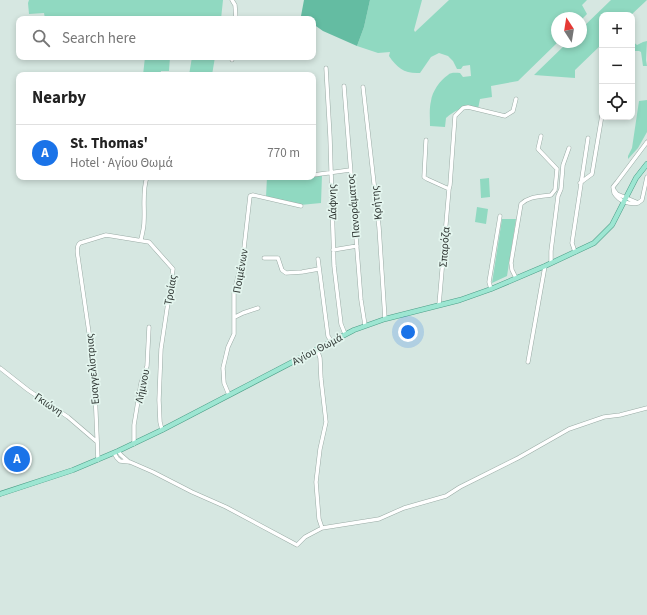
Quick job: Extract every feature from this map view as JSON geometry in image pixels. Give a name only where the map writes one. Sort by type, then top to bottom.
[{"type":"main road","name":"Αγίου Θωμά","points":[[0,494],[66,472],[134,444],[365,325],[460,300],[491,289],[594,243],[606,233],[617,218],[636,178],[647,164]]},
{"type":"street","points":[[232,0],[235,5],[236,16]]},
{"type":"street","name":"Δάφνης","points":[[326,68],[333,250],[341,324],[345,334]]},
{"type":"street","name":"Πανοράματος","points":[[344,86],[356,246],[365,325]]},
{"type":"street","name":"Κρήτης","points":[[363,87],[379,227],[386,319]]},
{"type":"street","name":"Σπαρόζα","points":[[439,306],[455,116],[457,112],[463,108],[468,108],[505,116],[514,111],[516,99]]},
{"type":"street","points":[[580,183],[592,174],[601,120]]},
{"type":"street","points":[[516,278],[512,270],[511,263],[521,204],[525,199],[551,195],[555,190],[557,169],[538,149],[541,136]]},
{"type":"street","points":[[575,252],[572,243],[588,138]]},
{"type":"street","points":[[426,140],[424,177],[449,189]]},
{"type":"street","points":[[647,142],[613,187],[615,192],[625,200],[640,202],[647,177]]},
{"type":"street","points":[[551,263],[551,251],[558,196],[561,188],[563,165],[568,148]]},
{"type":"street","points":[[316,174],[350,170]]},
{"type":"street","points":[[141,240],[144,229],[144,196],[146,180]]},
{"type":"street","name":"Ποιμένων","points":[[228,395],[224,383],[223,368],[228,347],[234,334],[234,292],[243,257],[250,196],[253,195],[301,206]]},
{"type":"street","points":[[491,289],[490,282],[500,216]]},
{"type":"street","name":"Τροίας","points":[[81,278],[77,248],[78,245],[80,243],[106,235],[149,242],[173,269],[161,349],[159,400],[162,430]]},
{"type":"street","points":[[333,250],[356,246]]},
{"type":"street","points":[[264,258],[278,258],[282,270],[286,273],[319,269]]},
{"type":"street","points":[[318,259],[328,336],[331,342]]},
{"type":"street","points":[[528,362],[545,266]]},
{"type":"street","name":"Ευαγγελίστριας","points":[[81,278],[94,367],[98,460]]},
{"type":"street","points":[[235,317],[243,312],[258,308]]},
{"type":"street","name":"Λήμνου","points":[[134,444],[134,425],[140,383],[147,366],[148,327]]},
{"type":"street","points":[[316,349],[320,358],[326,422],[320,449],[316,482],[319,519],[322,528]]},
{"type":"street","name":"Γκιώνη","points":[[0,368],[28,390],[68,417],[96,441]]},
{"type":"street","points":[[116,452],[117,458],[120,461],[130,462],[154,472],[192,492],[226,507],[297,545],[305,537],[322,528],[379,519],[404,508],[446,496],[460,487],[518,458],[569,429],[604,417],[620,415],[647,408]]},
{"type":"green space","points":[[29,0],[223,0],[221,16],[44,16],[44,13],[29,14]]},
{"type":"green space","points":[[304,0],[370,0],[364,27],[357,46],[323,31],[316,26],[316,16],[301,16]]},
{"type":"green space","points":[[370,0],[422,0],[414,30],[415,32],[449,0],[587,0],[582,5],[586,12],[551,12],[552,48],[518,81],[491,86],[492,97],[480,99],[478,109],[464,109],[454,112],[446,118],[445,127],[430,126],[430,107],[433,94],[439,83],[449,74],[460,73],[463,77],[471,76],[470,65],[457,69],[453,61],[448,56],[439,53],[431,57],[420,73],[406,71],[395,64],[389,56],[390,52],[378,53],[357,46],[364,27]]},
{"type":"green space","points":[[611,0],[647,0],[634,12],[599,12],[599,47],[575,70],[575,78],[534,75],[562,48],[587,48],[587,23]]},
{"type":"green space","points":[[647,41],[647,66],[643,66],[641,52],[635,51],[635,43],[637,45]]},
{"type":"green space","points":[[145,60],[170,60],[169,71],[143,72]]},
{"type":"green space","points":[[192,60],[214,60],[212,72],[190,72]]},
{"type":"green space","points":[[647,100],[647,132],[638,148],[628,159],[632,148],[639,101]]},
{"type":"green space","points":[[322,175],[321,203],[300,205],[266,197],[267,180],[316,180],[316,176]]},
{"type":"green space","points":[[489,178],[490,197],[481,198],[480,179]]},
{"type":"green space","points":[[477,207],[488,209],[486,224],[475,222]]},
{"type":"green space","points":[[502,219],[516,219],[507,276],[492,283]]},
{"type":"place","name":"St. Thomas'","points":[[17,459]]}]
